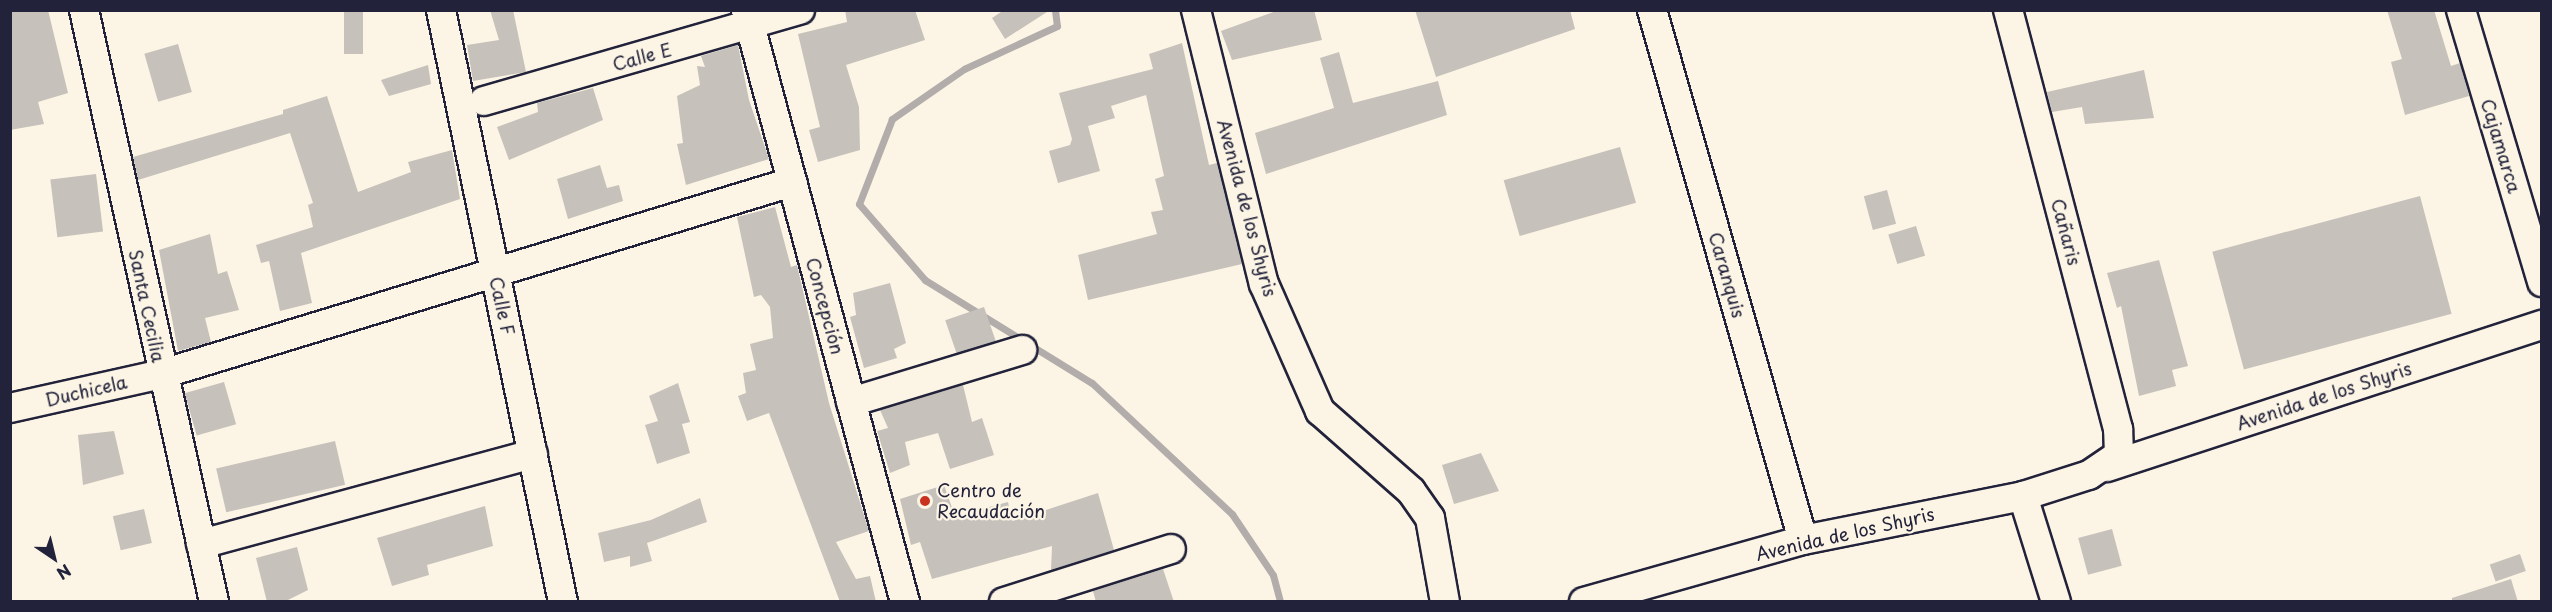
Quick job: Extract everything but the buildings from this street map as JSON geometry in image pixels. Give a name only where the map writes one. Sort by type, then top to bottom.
[{"type":"street","name":"Santa Cecilia","points":[[84,10],[162,374],[214,602]]},
{"type":"street","name":"Calle F","points":[[441,10],[563,602]]},
{"type":"street","name":"Calle E","points":[[484,101],[748,19],[800,10]]},
{"type":"street","name":"Caranquis","points":[[1652,10],[1803,540]]},
{"type":"street","name":"Cañaris","points":[[2008,10],[2118,429],[2113,461]]},
{"type":"street","name":"Cajamarca","points":[[2461,10],[2541,282]]},
{"type":"street","name":"Avenida de los Shyris","points":[[1201,12],[1264,284],[1320,411],[1411,490],[1430,518],[1445,602]]},
{"type":"street","name":"Concepción","points":[[748,19],[905,602]]},
{"type":"street","name":"Duchicela","points":[[10,408],[162,374],[792,182]]},
{"type":"street","name":"Avenida de los Shyris","points":[[1584,602],[1803,540],[2023,496],[2113,461],[2541,326]]},
{"type":"street","points":[[851,402],[1022,350]]},
{"type":"street","points":[[201,544],[533,454]]},
{"type":"street","points":[[2023,496],[2056,602]]},
{"type":"street","points":[[1004,602],[1171,549]]},
{"type":"waterway","points":[[1055,10],[1057,26],[964,69],[892,119],[859,204],[925,280],[1092,383],[1232,514],[1273,575],[1280,602]]},
{"type":"place","name":"Centro de Recaudación","points":[[925,501]]}]
